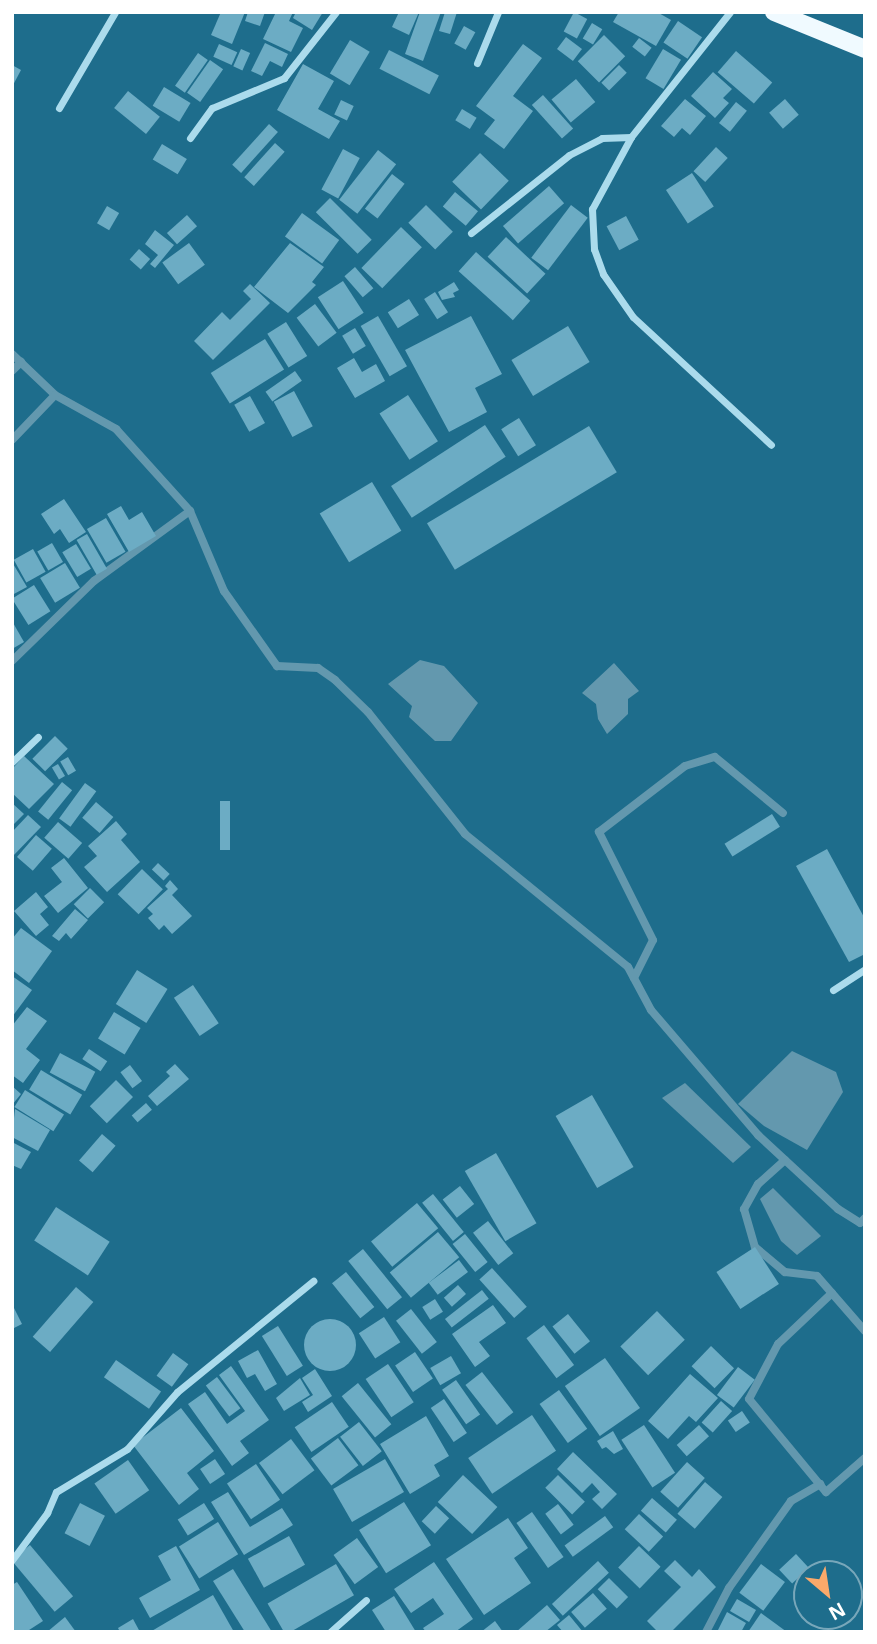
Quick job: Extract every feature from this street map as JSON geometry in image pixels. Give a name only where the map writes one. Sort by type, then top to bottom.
[{"type":"main road","points":[[774,12],[865,49]]},
{"type":"street","points":[[59,108],[115,12]]},
{"type":"street","points":[[190,138],[212,108],[284,78],[335,12]]},
{"type":"street","points":[[477,63],[498,12]]},
{"type":"street","points":[[730,12],[631,137],[592,209],[594,248],[603,274],[633,317],[668,354],[771,445]]},
{"type":"street","points":[[471,233],[569,155],[602,138],[631,137]]},
{"type":"street","points":[[12,762],[38,737]]},
{"type":"street","points":[[833,990],[865,969]]},
{"type":"street","points":[[12,1560],[47,1513],[55,1492],[127,1449],[177,1392],[313,1281]]},
{"type":"street","points":[[330,1632],[366,1600]]},
{"type":"water","points":[[420,660],[444,666],[478,703],[451,741],[435,741],[409,717],[412,706],[388,684]]},
{"type":"water","points":[[614,663],[639,691],[628,699],[628,714],[607,734],[598,719],[596,704],[582,693]]},
{"type":"water","points":[[792,1051],[836,1072],[843,1092],[807,1150],[764,1126],[738,1104]]},
{"type":"water","points":[[685,1083],[751,1147],[733,1163],[662,1098]]},
{"type":"water","points":[[773,1188],[821,1236],[797,1255],[781,1241],[760,1199]]},
{"type":"building","points":[[221,12],[245,12],[232,44],[211,35]]},
{"type":"building","points":[[248,12],[265,12],[260,26],[245,21]]},
{"type":"building","points":[[276,12],[293,12],[289,21],[303,28],[291,52],[263,39]]},
{"type":"building","points":[[296,12],[323,12],[312,30],[293,18]]},
{"type":"building","points":[[399,12],[419,12],[409,35],[392,27]]},
{"type":"building","points":[[420,12],[441,12],[423,61],[405,54]]},
{"type":"building","points":[[445,12],[457,12],[450,34],[439,31]]},
{"type":"building","points":[[574,12],[587,19],[577,38],[564,31]]},
{"type":"building","points":[[619,12],[657,12],[671,20],[656,46],[613,22]]},
{"type":"building","points":[[678,21],[702,37],[688,59],[663,43]]},
{"type":"building","points":[[592,23],[602,29],[593,45],[583,38]]},
{"type":"building","points":[[464,26],[475,32],[466,50],[454,43]]},
{"type":"building","points":[[604,35],[625,56],[599,82],[578,61]]},
{"type":"building","points":[[566,37],[582,49],[573,61],[557,49]]},
{"type":"building","points":[[639,38],[652,48],[645,57],[632,47]]},
{"type":"building","points":[[350,40],[370,52],[350,85],[330,73]]},
{"type":"building","points":[[265,43],[288,54],[282,67],[270,61],[262,76],[251,71]]},
{"type":"building","points":[[219,44],[237,52],[232,65],[213,57]]},
{"type":"building","points":[[523,44],[542,58],[513,96],[533,111],[504,149],[484,134],[495,120],[476,106]]},
{"type":"building","points":[[241,49],[250,53],[242,70],[233,66]]},
{"type":"building","points":[[663,49],[681,60],[663,89],[645,78]]},
{"type":"building","points":[[389,50],[439,75],[429,94],[379,69]]},
{"type":"building","points":[[736,51],[772,82],[754,104],[718,72]]},
{"type":"building","points":[[198,53],[208,60],[185,93],[175,86]]},
{"type":"building","points":[[210,60],[223,69],[200,102],[187,93]]},
{"type":"building","points":[[303,64],[334,81],[318,109],[340,121],[329,139],[277,110]]},
{"type":"building","points":[[12,65],[21,70],[12,87]]},
{"type":"building","points":[[619,65],[627,73],[609,90],[601,83]]},
{"type":"building","points":[[713,72],[732,89],[723,98],[729,103],[715,118],[691,96]]},
{"type":"building","points":[[576,79],[595,102],[571,123],[551,100]]},
{"type":"building","points":[[164,87],[191,103],[179,122],[153,106]]},
{"type":"building","points":[[128,91],[160,117],[146,134],[114,108]]},
{"type":"building","points":[[543,95],[573,128],[562,138],[532,105]]},
{"type":"building","points":[[685,99],[706,116],[690,135],[682,128],[674,137],[661,126]]},
{"type":"building","points":[[785,99],[799,115],[783,129],[769,113]]},
{"type":"building","points":[[341,100],[354,106],[347,120],[334,115]]},
{"type":"building","points":[[736,102],[747,111],[730,132],[719,123]]},
{"type":"building","points":[[462,109],[477,118],[470,129],[455,120]]},
{"type":"building","points":[[269,124],[278,132],[241,173],[232,165]]},
{"type":"building","points":[[275,143],[285,152],[254,186],[244,177]]},
{"type":"building","points":[[162,144],[187,159],[178,174],[153,159]]},
{"type":"building","points":[[716,147],[728,158],[705,182],[693,171]]},
{"type":"building","points":[[343,149],[360,158],[338,199],[321,190]]},
{"type":"building","points":[[378,150],[396,164],[357,214],[339,200]]},
{"type":"building","points":[[480,153],[509,181],[481,210],[452,182]]},
{"type":"building","points":[[692,173],[714,207],[688,223],[666,190]]},
{"type":"building","points":[[392,174],[405,184],[378,219],[365,209]]},
{"type":"building","points":[[549,186],[564,203],[518,243],[503,226]]},
{"type":"building","points":[[455,192],[478,211],[466,226],[443,207]]},
{"type":"building","points":[[330,198],[372,240],[358,254],[316,212]]},
{"type":"building","points":[[426,205],[453,232],[435,250],[408,223]]},
{"type":"building","points":[[571,205],[588,218],[548,270],[531,258]]},
{"type":"building","points":[[107,206],[119,213],[109,230],[97,223]]},
{"type":"building","points":[[302,213],[339,240],[322,263],[285,236]]},
{"type":"building","points":[[187,215],[197,226],[177,244],[167,233]]},
{"type":"building","points":[[626,216],[639,240],[619,250],[607,226]]},
{"type":"building","points":[[401,227],[422,247],[382,288],[361,268]]},
{"type":"building","points":[[155,230],[174,245],[155,268],[150,264],[158,255],[145,244]]},
{"type":"building","points":[[506,237],[545,274],[527,294],[488,257]]},
{"type":"building","points":[[189,243],[205,265],[178,284],[162,262]]},
{"type":"building","points":[[290,243],[324,267],[312,282],[316,285],[288,313],[254,287]]},
{"type":"building","points":[[139,249],[150,259],[141,269],[130,259]]},
{"type":"building","points":[[476,252],[530,301],[513,320],[459,271]]},
{"type":"building","points":[[355,267],[373,288],[363,297],[344,276]]},
{"type":"building","points":[[343,281],[364,313],[339,329],[318,297]]},
{"type":"building","points":[[454,282],[459,290],[453,293],[455,297],[442,300],[438,292]]},
{"type":"building","points":[[250,284],[270,303],[213,360],[194,341],[222,312],[230,320],[251,299],[243,291]]},
{"type":"building","points":[[435,292],[448,312],[437,319],[424,299]]},
{"type":"building","points":[[409,299],[419,315],[398,328],[388,312]]},
{"type":"building","points":[[315,304],[337,333],[318,347],[297,318]]},
{"type":"building","points":[[378,316],[407,366],[390,376],[361,326]]},
{"type":"building","points":[[471,316],[502,374],[475,388],[487,412],[449,432],[405,350]]},
{"type":"building","points":[[286,322],[307,356],[289,368],[267,334]]},
{"type":"building","points":[[568,326],[590,362],[533,396],[511,360]]},
{"type":"building","points":[[355,328],[366,346],[353,354],[342,336]]},
{"type":"building","points":[[265,339],[284,370],[230,403],[211,373]]},
{"type":"building","points":[[354,358],[362,372],[376,364],[385,381],[355,398],[337,368]]},
{"type":"building","points":[[295,371],[302,381],[272,401],[266,392]]},
{"type":"building","points":[[294,391],[313,426],[292,437],[274,402]]},
{"type":"building","points":[[408,395],[438,441],[409,460],[379,414]]},
{"type":"building","points":[[250,396],[265,423],[249,432],[234,405]]},
{"type":"building","points":[[519,418],[536,445],[518,456],[501,429]]},
{"type":"building","points":[[485,425],[506,457],[412,518],[391,486]]},
{"type":"building","points":[[589,426],[617,472],[455,570],[427,523]]},
{"type":"building","points":[[372,482],[401,531],[349,562],[320,513]]},
{"type":"building","points":[[64,499],[86,532],[69,543],[60,529],[54,534],[41,514]]},
{"type":"building","points":[[121,506],[129,520],[142,512],[156,536],[129,552],[107,514]]},
{"type":"building","points":[[106,518],[126,552],[106,563],[87,529]]},
{"type":"building","points":[[87,534],[107,569],[97,575],[77,540]]},
{"type":"building","points":[[52,543],[63,562],[48,571],[37,552]]},
{"type":"building","points":[[76,544],[91,569],[77,577],[62,552]]},
{"type":"building","points":[[33,549],[46,572],[26,582],[14,560]]},
{"type":"building","points":[[12,562],[27,587],[12,595]]},
{"type":"building","points":[[65,563],[80,588],[55,603],[40,578]]},
{"type":"building","points":[[34,585],[50,611],[28,625],[12,599]]},
{"type":"building","points":[[12,621],[24,642],[12,649]]},
{"type":"building","points":[[55,736],[68,749],[45,771],[32,759]]},
{"type":"building","points":[[24,756],[54,784],[29,809],[12,793],[12,769]]},
{"type":"building","points":[[68,757],[76,771],[68,775],[60,762]]},
{"type":"building","points":[[58,764],[65,776],[59,780],[52,768]]},
{"type":"building","points":[[62,782],[72,790],[48,820],[38,812]]},
{"type":"building","points":[[85,783],[96,791],[70,827],[59,819]]},
{"type":"building","points":[[220,801],[230,801],[230,850],[220,850]]},
{"type":"building","points":[[96,802],[113,817],[100,833],[82,818]]},
{"type":"building","points":[[12,803],[24,814],[12,826]]},
{"type":"building","points":[[772,814],[780,827],[732,856],[725,844]]},
{"type":"building","points":[[28,815],[41,827],[12,857],[12,832]]},
{"type":"building","points":[[116,821],[127,834],[121,840],[140,862],[107,892],[84,867],[97,856],[88,846]]},
{"type":"building","points":[[58,822],[82,843],[68,859],[44,838]]},
{"type":"building","points":[[36,835],[52,849],[33,871],[17,857]]},
{"type":"building","points":[[827,849],[865,919],[865,954],[849,962],[796,866]]},
{"type":"building","points":[[64,858],[88,888],[58,913],[44,896],[62,882],[51,868]]},
{"type":"building","points":[[158,863],[170,874],[164,880],[152,870]]},
{"type":"building","points":[[142,869],[163,889],[139,914],[118,894]]},
{"type":"building","points":[[170,880],[178,889],[172,895],[192,916],[172,934],[164,925],[159,930],[148,918],[153,914],[147,908],[168,889],[165,886]]},
{"type":"building","points":[[90,888],[104,902],[88,918],[74,904]]},
{"type":"building","points":[[36,892],[48,907],[40,914],[49,925],[36,936],[14,911]]},
{"type":"building","points":[[75,909],[88,920],[71,939],[66,933],[59,941],[52,936]]},
{"type":"building","points":[[21,928],[52,951],[29,983],[12,970],[12,939]]},
{"type":"building","points":[[137,970],[168,989],[146,1023],[116,1004]]},
{"type":"building","points":[[12,976],[32,990],[12,1017]]},
{"type":"building","points":[[193,985],[219,1023],[200,1036],[174,998]]},
{"type":"building","points":[[27,1007],[47,1021],[26,1049],[40,1060],[23,1083],[12,1075],[12,1026]]},
{"type":"building","points":[[114,1012],[141,1028],[125,1055],[98,1039]]},
{"type":"building","points":[[89,1049],[107,1061],[101,1071],[82,1059]]},
{"type":"building","points":[[60,1053],[95,1072],[85,1091],[50,1072]]},
{"type":"building","points":[[175,1064],[189,1079],[157,1106],[148,1096],[170,1076],[166,1072]]},
{"type":"building","points":[[130,1065],[142,1081],[132,1088],[120,1072]]},
{"type":"building","points":[[41,1070],[82,1095],[70,1114],[29,1090]]},
{"type":"building","points":[[116,1080],[133,1097],[107,1123],[90,1106]]},
{"type":"building","points":[[12,1086],[21,1094],[12,1105]]},
{"type":"building","points":[[25,1090],[64,1114],[53,1131],[14,1107]]},
{"type":"building","points":[[592,1095],[634,1167],[597,1188],[556,1116]]},
{"type":"building","points":[[146,1103],[152,1110],[138,1122],[132,1115]]},
{"type":"building","points":[[15,1109],[50,1130],[38,1151],[12,1137]]},
{"type":"building","points":[[102,1134],[116,1146],[93,1172],[79,1160]]},
{"type":"building","points":[[12,1142],[31,1152],[21,1169],[12,1165]]},
{"type":"building","points":[[496,1153],[536,1223],[505,1241],[465,1171]]},
{"type":"building","points":[[460,1186],[474,1204],[457,1218],[443,1200]]},
{"type":"building","points":[[433,1194],[464,1232],[453,1241],[422,1203]]},
{"type":"building","points":[[417,1203],[438,1228],[392,1267],[371,1242]]},
{"type":"building","points":[[56,1207],[110,1242],[88,1275],[34,1241]]},
{"type":"building","points":[[488,1221],[513,1253],[498,1265],[473,1233]]},
{"type":"building","points":[[438,1232],[459,1257],[411,1298],[390,1272]]},
{"type":"building","points":[[465,1234],[488,1262],[475,1272],[453,1244]]},
{"type":"building","points":[[755,1247],[779,1284],[740,1309],[716,1272]]},
{"type":"building","points":[[363,1249],[402,1297],[387,1309],[348,1261]]},
{"type":"building","points":[[459,1260],[468,1272],[438,1295],[429,1283]]},
{"type":"building","points":[[492,1268],[527,1307],[514,1318],[479,1279]]},
{"type":"building","points":[[346,1272],[374,1307],[360,1318],[332,1283]]},
{"type":"building","points":[[458,1285],[466,1294],[452,1307],[444,1298]]},
{"type":"building","points":[[76,1287],[93,1302],[50,1352],[33,1337]]},
{"type":"building","points":[[482,1290],[489,1299],[452,1328],[445,1319]]},
{"type":"building","points":[[435,1299],[443,1312],[430,1320],[422,1307]]},
{"type":"building","points":[[12,1304],[22,1324],[12,1329]]},
{"type":"building","points":[[493,1305],[506,1323],[479,1342],[490,1356],[475,1367],[452,1334]]},
{"type":"building","points":[[411,1309],[437,1342],[422,1354],[396,1321]]},
{"type":"building","points":[[657,1311],[685,1340],[648,1375],[620,1346]]},
{"type":"building","points":[[568,1314],[590,1341],[574,1354],[552,1327]]},
{"type":"building","points":[[384,1317],[400,1342],[375,1358],[359,1333]]},
{"type":"building","points":[[330,1319],[349,1326],[356,1345],[349,1364],[330,1371],[311,1364],[304,1345],[311,1326]]},
{"type":"building","points":[[544,1325],[574,1365],[557,1378],[526,1338]]},
{"type":"building","points":[[278,1326],[303,1366],[287,1376],[262,1336]]},
{"type":"building","points":[[711,1346],[734,1368],[715,1388],[692,1366]]},
{"type":"building","points":[[258,1350],[277,1384],[265,1391],[255,1374],[247,1378],[238,1361]]},
{"type":"building","points":[[415,1352],[433,1379],[413,1392],[395,1365]]},
{"type":"building","points":[[173,1353],[188,1364],[172,1387],[157,1376]]},
{"type":"building","points":[[451,1356],[461,1373],[440,1385],[430,1368]]},
{"type":"building","points":[[605,1358],[640,1408],[600,1436],[565,1386]]},
{"type":"building","points":[[116,1360],[161,1392],[149,1409],[104,1377]]},
{"type":"building","points":[[388,1364],[414,1402],[391,1417],[366,1379]]},
{"type":"building","points":[[231,1366],[269,1420],[240,1441],[249,1453],[232,1466],[188,1404],[205,1392],[227,1424],[245,1411],[219,1375]]},
{"type":"building","points":[[738,1367],[755,1380],[734,1408],[717,1395]]},
{"type":"building","points":[[315,1369],[332,1396],[308,1412],[302,1402],[313,1395],[302,1378]]},
{"type":"building","points":[[482,1372],[513,1412],[497,1425],[465,1385]]},
{"type":"building","points":[[690,1374],[718,1398],[696,1422],[689,1416],[668,1439],[648,1421]]},
{"type":"building","points":[[217,1377],[240,1408],[229,1417],[206,1385]]},
{"type":"building","points":[[300,1378],[310,1395],[284,1411],[276,1398]]},
{"type":"building","points":[[456,1380],[480,1414],[466,1424],[442,1390]]},
{"type":"building","points":[[358,1383],[391,1424],[375,1437],[342,1396]]},
{"type":"building","points":[[559,1390],[587,1429],[568,1443],[540,1404]]},
{"type":"building","points":[[444,1399],[467,1433],[454,1442],[431,1408]]},
{"type":"building","points":[[721,1401],[732,1411],[713,1433],[702,1423]]},
{"type":"building","points":[[332,1402],[349,1427],[311,1452],[295,1427]]},
{"type":"building","points":[[181,1408],[214,1451],[187,1473],[199,1489],[179,1505],[133,1445]]},
{"type":"building","points":[[742,1411],[750,1423],[736,1432],[728,1421]]},
{"type":"building","points":[[532,1415],[556,1451],[492,1494],[468,1458]]},
{"type":"building","points":[[426,1416],[449,1456],[434,1465],[440,1476],[410,1494],[380,1444]]},
{"type":"building","points":[[359,1422],[382,1451],[363,1466],[340,1437]]},
{"type":"building","points":[[644,1425],[675,1473],[652,1488],[621,1440]]},
{"type":"building","points":[[699,1425],[709,1436],[687,1456],[677,1445]]},
{"type":"building","points":[[613,1431],[623,1449],[614,1454],[606,1447],[602,1449],[597,1441]]},
{"type":"building","points":[[338,1438],[358,1465],[331,1486],[311,1458]]},
{"type":"building","points":[[291,1439],[314,1470],[283,1494],[259,1463]]},
{"type":"building","points":[[573,1452],[617,1494],[602,1509],[592,1499],[600,1492],[592,1483],[582,1493],[557,1469]]},
{"type":"building","points":[[215,1459],[225,1474],[210,1484],[200,1469]]},
{"type":"building","points":[[385,1459],[404,1492],[352,1522],[333,1489]]},
{"type":"building","points":[[128,1460],[149,1490],[116,1514],[94,1484]]},
{"type":"building","points":[[687,1462],[705,1478],[678,1508],[660,1492]]},
{"type":"building","points":[[256,1464],[280,1500],[251,1519],[227,1484]]},
{"type":"building","points":[[463,1475],[497,1507],[472,1534],[438,1502]]},
{"type":"building","points":[[558,1475],[585,1502],[572,1515],[545,1488]]},
{"type":"building","points":[[705,1482],[722,1497],[695,1529],[677,1514]]},
{"type":"building","points":[[228,1492],[250,1527],[282,1508],[293,1525],[244,1555],[211,1502]]},
{"type":"building","points":[[652,1498],[677,1520],[666,1532],[641,1511]]},
{"type":"building","points":[[404,1502],[431,1545],[386,1573],[359,1530]]},
{"type":"building","points":[[80,1503],[105,1516],[90,1546],[65,1533]]},
{"type":"building","points":[[204,1503],[214,1519],[188,1536],[178,1519]]},
{"type":"building","points":[[558,1504],[574,1525],[561,1534],[545,1514]]},
{"type":"building","points":[[436,1506],[449,1518],[435,1534],[422,1521]]},
{"type":"building","points":[[532,1512],[564,1557],[548,1568],[516,1523]]},
{"type":"building","points":[[639,1514],[663,1537],[649,1552],[625,1529]]},
{"type":"building","points":[[605,1516],[613,1527],[573,1557],[565,1545]]},
{"type":"building","points":[[508,1518],[528,1548],[514,1558],[531,1583],[484,1615],[446,1559]]},
{"type":"building","points":[[218,1522],[238,1554],[199,1579],[179,1546]]},
{"type":"building","points":[[289,1536],[305,1565],[264,1588],[248,1559]]},
{"type":"building","points":[[357,1538],[378,1567],[355,1584],[334,1555]]},
{"type":"building","points":[[30,1545],[73,1596],[55,1612],[12,1561]]},
{"type":"building","points":[[176,1546],[200,1590],[150,1618],[139,1598],[171,1580],[158,1556]]},
{"type":"building","points":[[639,1546],[661,1567],[640,1588],[618,1568]]},
{"type":"building","points":[[796,1554],[802,1560],[793,1560],[792,1584],[779,1570]]},
{"type":"building","points":[[675,1560],[692,1577],[699,1569],[716,1587],[671,1632],[658,1632],[647,1621],[681,1587],[664,1571]]},
{"type":"building","points":[[598,1561],[609,1573],[563,1616],[552,1604]]},
{"type":"building","points":[[434,1562],[473,1619],[455,1632],[426,1632],[423,1628],[444,1614],[433,1598],[411,1613],[394,1589]]},
{"type":"building","points":[[336,1564],[354,1595],[290,1632],[284,1632],[268,1604]]},
{"type":"building","points":[[761,1564],[785,1582],[763,1611],[739,1593]]},
{"type":"building","points":[[233,1569],[272,1632],[245,1632],[213,1581]]},
{"type":"building","points":[[609,1578],[628,1597],[617,1608],[598,1589]]},
{"type":"building","points":[[17,1582],[43,1621],[26,1632],[12,1632],[12,1585]]},
{"type":"building","points":[[593,1593],[607,1609],[585,1628],[571,1612]]},
{"type":"building","points":[[213,1595],[234,1632],[150,1632]]},
{"type":"building","points":[[394,1596],[416,1632],[386,1632],[372,1610]]},
{"type":"building","points":[[737,1599],[756,1610],[749,1622],[730,1611]]},
{"type":"building","points":[[547,1605],[560,1620],[545,1632],[516,1632]]},
{"type":"building","points":[[727,1612],[746,1623],[741,1632],[717,1632]]},
{"type":"building","points":[[761,1613],[787,1632],[748,1632]]},
{"type":"building","points":[[569,1615],[583,1632],[563,1632],[557,1625]]},
{"type":"building","points":[[65,1617],[76,1632],[47,1632]]},
{"type":"building","points":[[133,1619],[140,1632],[120,1632],[118,1628]]},
{"type":"building","points":[[495,1621],[503,1632],[481,1632]]},
{"type":"waterway","points":[[12,354],[55,395],[116,429],[190,511],[224,591],[277,666],[318,668],[335,680],[368,712],[465,834],[628,967],[651,1010],[758,1135],[838,1209],[860,1223],[865,1218]]},
{"type":"waterway","points":[[12,371],[21,362]]},
{"type":"waterway","points":[[12,440],[55,395]]},
{"type":"waterway","points":[[12,661],[94,581],[190,511]]},
{"type":"waterway","points":[[634,978],[653,940],[599,832],[685,766],[715,757],[783,813]]},
{"type":"waterway","points":[[785,1160],[758,1184],[744,1209],[755,1247],[785,1272],[817,1276],[865,1331]]},
{"type":"waterway","points":[[832,1293],[778,1344],[749,1399],[826,1492],[865,1458]]},
{"type":"waterway","points":[[706,1632],[729,1588],[791,1501],[820,1484]]}]
